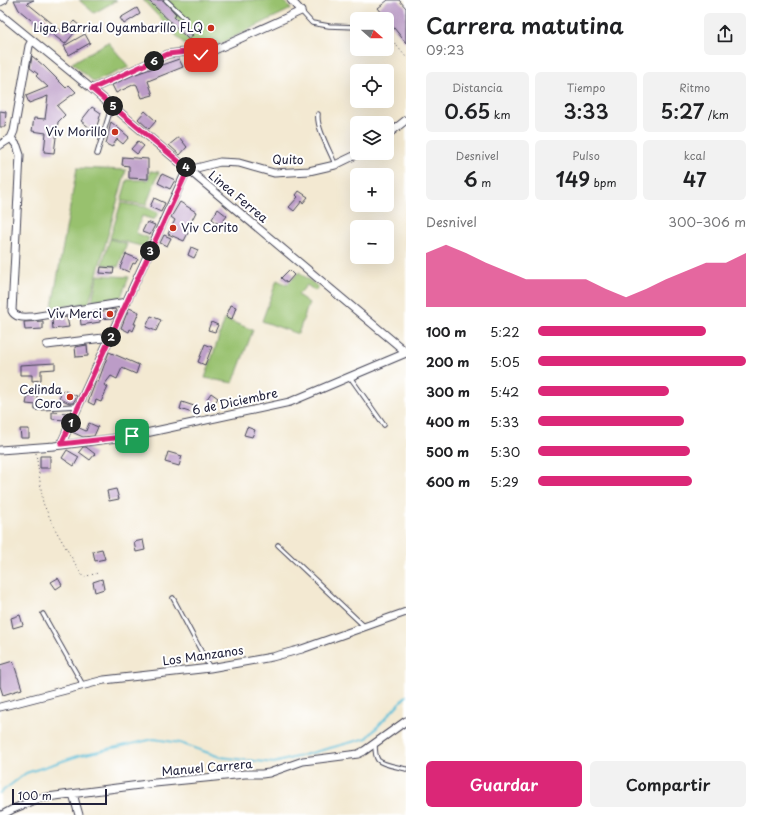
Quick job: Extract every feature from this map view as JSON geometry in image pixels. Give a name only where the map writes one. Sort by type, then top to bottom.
[{"type":"street","points":[[0,2],[4,0]]},
{"type":"street","points":[[92,89],[168,54],[186,52],[201,55],[206,54],[300,11],[291,0]]},
{"type":"street","name":"Linea Ferrea","points":[[0,14],[112,105],[406,352]]},
{"type":"street","points":[[0,145],[11,138],[14,131],[29,46],[32,40]]},
{"type":"street","points":[[394,129],[406,120]]},
{"type":"street","points":[[11,138],[17,146],[20,155],[12,312],[18,316],[33,317],[127,302]]},
{"type":"street","name":"Quito","points":[[189,170],[220,162],[239,162],[274,173],[309,171],[336,166],[350,158]]},
{"type":"street","points":[[61,444],[189,170]]},
{"type":"street","points":[[47,344],[111,337]]},
{"type":"street","name":"6 de Diciembre","points":[[0,450],[54,446],[132,436],[290,402],[406,352]]},
{"type":"street","name":"Los Manzanos","points":[[0,708],[104,680],[210,668],[288,653],[406,612]]},
{"type":"street","name":"Manuel Carrera","points":[[2,815],[40,798],[155,783],[269,773],[303,761],[358,754],[375,744],[406,721]]},
{"type":"street","points":[[73,794],[79,815]]},
{"type":"lane","points":[[166,0],[185,18]]},
{"type":"lane","points":[[300,11],[312,23],[329,26],[350,27]]},
{"type":"lane","points":[[97,154],[112,105]]},
{"type":"lane","points":[[318,114],[317,119],[320,128],[336,166]]},
{"type":"lane","points":[[349,377],[384,425]]},
{"type":"lane","points":[[37,408],[79,406]]},
{"type":"lane","points":[[278,545],[364,626]]},
{"type":"lane","points":[[173,598],[210,668]]},
{"type":"lane","points":[[43,614],[84,686]]},
{"type":"lane","points":[[375,744],[377,758],[379,761],[406,769]]},
{"type":"path","points":[[394,42],[406,57]]},
{"type":"path","points":[[35,447],[43,504],[55,529],[82,577],[98,573]]},
{"type":"green space","points":[[79,0],[117,0],[94,13]]},
{"type":"green space","name":"Liga Barrial Oyambarillo FLQ","points":[[143,0],[283,0],[291,9],[203,52],[187,47]]},
{"type":"green space","points":[[108,42],[129,67],[94,82],[72,63]]},
{"type":"green space","points":[[77,168],[126,170],[89,303],[52,307]]},
{"type":"green space","points":[[150,171],[159,172],[146,205],[121,201],[127,180],[148,180]]},
{"type":"green space","points":[[121,203],[145,207],[158,213],[154,220],[142,216],[136,233],[149,238],[145,247],[110,238]]},
{"type":"green space","points":[[110,239],[127,244],[118,267],[102,264]]},
{"type":"green space","points":[[299,272],[318,287],[315,291],[307,285],[298,295],[309,303],[298,334],[262,321],[277,280],[287,285]]},
{"type":"green space","points":[[98,275],[129,277],[121,297],[92,300]]},
{"type":"green space","points":[[225,319],[253,330],[233,383],[205,378]]},
{"type":"building","points":[[14,0],[34,0],[27,3],[64,33],[74,21],[80,26],[65,44],[51,33],[49,35],[19,10]]},
{"type":"building","points":[[148,0],[163,0],[176,14],[174,17],[193,35],[189,40]]},
{"type":"building","points":[[388,0],[399,0],[406,8],[406,43],[394,28],[394,12],[381,12],[378,8]]},
{"type":"building","points":[[137,8],[140,14],[124,24],[120,18]]},
{"type":"building","points":[[85,34],[90,43],[69,55],[64,46]]},
{"type":"building","points":[[32,56],[66,88],[69,85],[76,92],[57,106],[65,115],[58,122],[54,153],[44,152],[46,133],[32,131],[34,118],[45,119],[48,96],[29,103],[26,96],[48,87],[36,76],[38,74],[30,68]]},
{"type":"building","points":[[179,59],[183,67],[148,81],[153,95],[142,98],[137,85],[135,84],[116,93],[112,85],[133,75]]},
{"type":"building","points":[[92,107],[101,113],[95,132],[81,121]]},
{"type":"building","points":[[0,111],[6,112],[5,127],[0,127]]},
{"type":"building","points":[[145,111],[156,121],[149,129],[138,119]]},
{"type":"building","points":[[111,122],[129,137],[123,144],[117,139],[112,147],[106,144]]},
{"type":"building","points":[[179,137],[187,147],[180,155],[169,145]]},
{"type":"building","points":[[138,141],[144,146],[137,154],[131,149]]},
{"type":"building","points":[[123,157],[148,159],[148,179],[129,178],[129,166],[122,165]]},
{"type":"building","points":[[162,174],[175,180],[170,189],[158,183]]},
{"type":"building","points":[[299,191],[308,197],[303,203],[302,201],[294,211],[289,207],[298,197],[296,195]]},
{"type":"building","points":[[154,198],[165,203],[161,212],[150,207]]},
{"type":"building","points":[[180,202],[196,212],[187,230],[189,231],[184,241],[168,234],[175,220],[171,217]]},
{"type":"building","points":[[218,209],[227,216],[220,225],[212,219]]},
{"type":"building","points":[[147,222],[155,225],[150,235],[142,232]]},
{"type":"building","points":[[164,235],[171,238],[167,246],[160,243]]},
{"type":"building","points":[[191,247],[198,250],[194,258],[188,255]]},
{"type":"building","points":[[126,254],[138,259],[135,264],[133,263],[129,272],[120,268]]},
{"type":"building","points":[[101,267],[114,268],[113,274],[100,273]]},
{"type":"building","points":[[289,270],[294,275],[287,283],[281,278]]},
{"type":"building","points":[[231,305],[236,307],[232,319],[226,317]]},
{"type":"building","points":[[129,308],[139,312],[133,331],[130,329],[129,332],[121,328]]},
{"type":"building","points":[[115,309],[116,311],[113,318],[100,319],[100,322],[81,325],[80,315]]},
{"type":"building","points":[[151,316],[161,320],[156,331],[146,327]]},
{"type":"building","points":[[67,317],[69,327],[53,329],[52,319]]},
{"type":"building","points":[[43,321],[43,329],[25,330],[24,322]]},
{"type":"building","points":[[211,322],[218,325],[215,332],[208,330]]},
{"type":"building","points":[[205,344],[212,347],[205,365],[198,362]]},
{"type":"building","points":[[87,345],[88,356],[76,357],[75,347]]},
{"type":"building","points":[[109,352],[139,365],[136,374],[122,368],[117,379],[111,376],[104,385],[108,387],[101,402],[96,400],[94,405],[88,402],[96,381],[98,382]]},
{"type":"building","points":[[55,363],[55,369],[41,370],[41,380],[32,381],[32,375],[20,375],[20,365]]},
{"type":"building","points":[[63,390],[77,396],[73,403],[69,403],[59,398]]},
{"type":"building","points":[[211,393],[218,398],[214,404],[207,399]]},
{"type":"building","points":[[28,395],[38,397],[36,405],[26,404]]},
{"type":"building","points":[[182,402],[194,406],[192,413],[180,409]]},
{"type":"building","points":[[52,412],[68,413],[66,420],[52,419]]},
{"type":"building","points":[[89,423],[98,427],[94,436],[83,437],[72,432],[75,426],[86,431]]},
{"type":"building","points":[[247,427],[255,430],[252,437],[244,435]]},
{"type":"building","points":[[20,429],[29,429],[29,438],[21,438]]},
{"type":"building","points":[[83,447],[86,447],[95,454],[90,460],[79,452]]},
{"type":"building","points":[[67,450],[79,457],[74,466],[62,458]]},
{"type":"building","points":[[168,452],[182,456],[179,466],[165,462]]},
{"type":"building","points":[[40,456],[50,456],[50,468],[40,468]]},
{"type":"building","points":[[116,489],[119,499],[109,501],[107,491]]},
{"type":"building","points":[[143,540],[145,550],[136,552],[134,542]]},
{"type":"building","points":[[102,549],[105,559],[95,561],[93,551]]},
{"type":"building","points":[[58,578],[62,585],[56,589],[51,582]]},
{"type":"building","points":[[102,579],[104,589],[95,592],[93,582]]},
{"type":"building","points":[[20,615],[23,625],[13,628],[11,618]]},
{"type":"building","points":[[13,661],[22,689],[3,695],[0,686],[0,665]]},
{"type":"waterway","points":[[0,793],[26,773],[81,755],[154,739],[180,743],[220,757],[274,763],[367,738],[406,696]]},
{"type":"place","name":"Liga Barrial Oyambarillo FLQ","points":[[211,28]]},
{"type":"place","name":"Viv Morillo","points":[[115,132]]},
{"type":"place","name":"Viv Corito","points":[[173,228]]},
{"type":"place","name":"Viv Merci","points":[[110,314]]},
{"type":"place","name":"Celinda Coro","points":[[70,397]]},
{"type":"route","points":[[132,436],[61,444],[189,170],[92,89],[168,54],[186,52],[201,55]]}]
